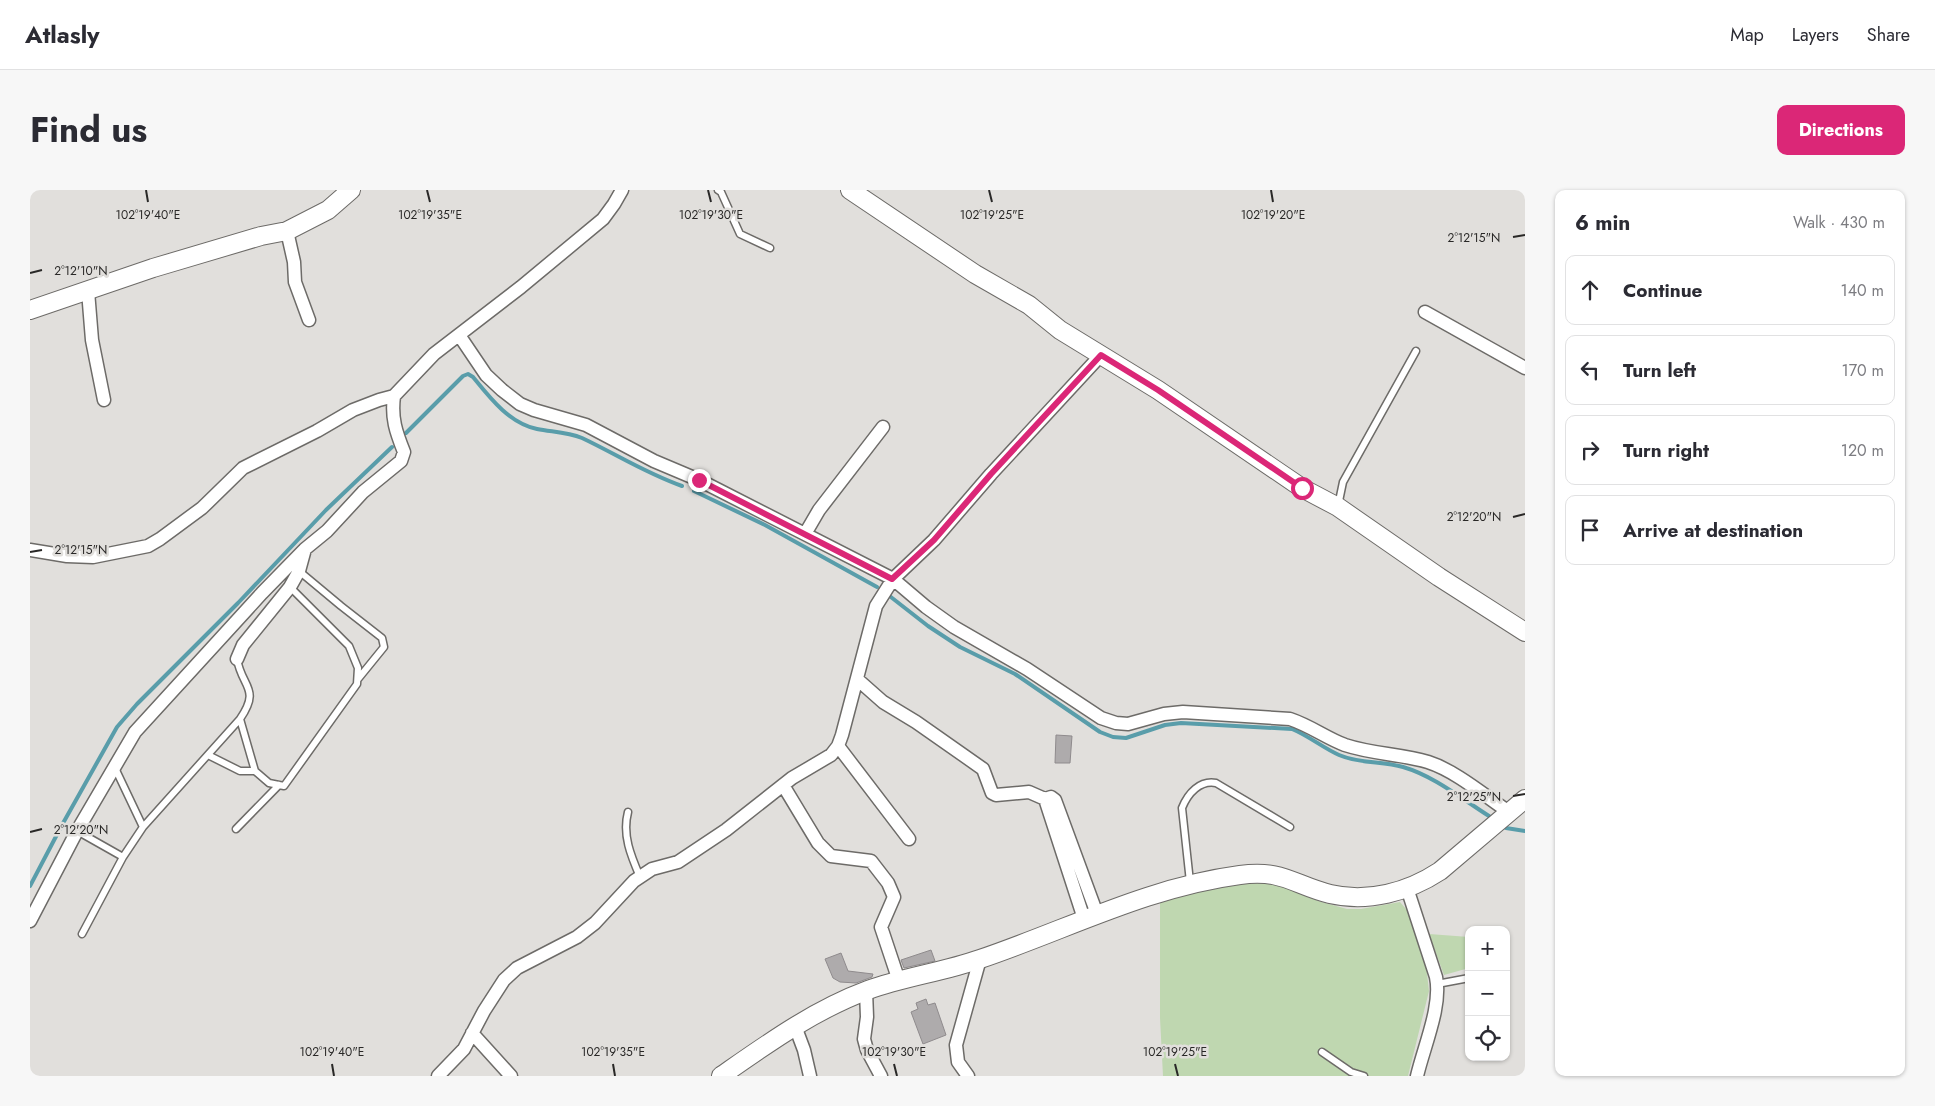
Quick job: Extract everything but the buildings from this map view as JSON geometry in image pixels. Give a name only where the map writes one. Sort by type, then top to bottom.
[{"type":"street","points":[[30,310],[153,268],[261,236],[288,231],[328,210],[351,190]]},
{"type":"street","points":[[30,550],[67,556],[93,557],[148,546],[160,539],[202,508],[243,468],[317,431],[353,410],[394,396],[434,354],[521,287],[603,219],[622,190]]},
{"type":"street","points":[[850,190],[975,274],[1029,305],[1060,330],[1158,390],[1302,488],[1338,507],[1525,632]]},
{"type":"street","points":[[288,231],[294,262],[295,282],[309,320]]},
{"type":"street","points":[[88,291],[92,340],[104,400]]},
{"type":"street","points":[[1425,312],[1525,368]]},
{"type":"street","points":[[459,335],[486,375],[520,404],[586,425],[654,461],[699,480],[892,579],[954,627],[1027,669],[1101,718],[1116,723],[1128,724],[1164,714],[1183,712],[1290,719],[1307,724],[1343,744],[1360,750],[1429,762],[1446,770],[1509,812]]},
{"type":"street","points":[[438,1076],[464,1049],[484,1011],[504,980],[517,968],[577,937],[595,923],[634,881],[652,869],[678,862],[726,830],[792,778],[831,755],[838,746],[876,606],[892,579],[934,540],[991,474],[1101,355]]},
{"type":"street","points":[[30,921],[77,831],[135,732],[262,593],[305,549],[327,531],[363,492],[402,462],[404,452],[392,419],[394,396]]},
{"type":"street","points":[[805,534],[819,510],[883,427]]},
{"type":"street","points":[[237,659],[243,645],[290,587],[299,571],[305,549]]},
{"type":"street","points":[[857,679],[883,702],[916,722],[983,769],[992,793],[996,795],[1030,792],[1045,799],[1090,916]]},
{"type":"street","points":[[838,746],[909,839]]},
{"type":"street","points":[[783,785],[818,843],[831,856],[871,861],[888,883],[894,897],[881,927],[899,981]]},
{"type":"street","points":[[721,1076],[795,1026],[835,1004],[866,991],[980,959],[1090,916],[1190,884],[1241,874],[1263,873],[1278,875],[1329,894],[1348,897],[1367,897],[1407,888],[1425,881],[1440,871],[1525,799]]},
{"type":"street","points":[[1407,888],[1438,984],[1437,1002],[1417,1076]]},
{"type":"street","points":[[968,1076],[958,1062],[956,1045],[980,959]]},
{"type":"street","points":[[866,991],[864,1039],[867,1050],[882,1076]]},
{"type":"street","points":[[795,1026],[804,1050],[810,1076]]},
{"type":"street","points":[[472,1033],[510,1076]]},
{"type":"lane","points":[[718,190],[728,205],[740,234],[770,248]]},
{"type":"lane","points":[[1338,507],[1343,482],[1416,351]]},
{"type":"lane","points":[[299,571],[382,638],[384,647],[357,680]]},
{"type":"lane","points":[[240,719],[255,771],[269,783],[284,786],[357,684],[358,668],[349,646],[290,587]]},
{"type":"lane","points":[[82,934],[123,857],[143,827],[240,719],[250,702],[250,692],[238,667],[237,659]]},
{"type":"lane","points":[[208,754],[240,771],[255,771]]},
{"type":"lane","points":[[114,767],[143,827]]},
{"type":"lane","points":[[1190,884],[1182,808],[1185,800],[1200,784],[1209,781],[1216,783],[1290,827]]},
{"type":"lane","points":[[236,829],[279,785]]},
{"type":"lane","points":[[628,812],[625,825],[630,852],[640,877]]},
{"type":"lane","points":[[77,831],[123,857]]},
{"type":"lane","points":[[1438,984],[1465,979]]},
{"type":"lane","points":[[1322,1052],[1351,1072],[1364,1076]]},
{"type":"green space","points":[[1259,880],[1302,892],[1318,901],[1347,909],[1361,909],[1400,902],[1412,916],[1426,965],[1429,991],[1408,1076],[1163,1076],[1160,1018],[1160,898]]},
{"type":"green space","points":[[1429,934],[1465,937],[1465,969],[1444,975]]},
{"type":"waterway","points":[[406,433],[463,376],[468,374],[473,377],[501,409],[527,426],[582,438],[643,469],[682,486]]},
{"type":"waterway","points":[[30,886],[117,727],[137,704],[238,603],[326,510],[392,447]]},
{"type":"waterway","points":[[694,491],[765,525],[877,587]]},
{"type":"waterway","points":[[887,594],[928,626],[960,647],[1015,674],[1100,732],[1113,737],[1126,738],[1165,725],[1181,723],[1292,729],[1347,758],[1395,765],[1426,776],[1448,788],[1489,816]]},
{"type":"waterway","points":[[1506,828],[1525,831]]},
{"type":"route","points":[[699,480],[892,579],[934,540],[991,474],[1101,355],[1158,390],[1302,488]]}]
